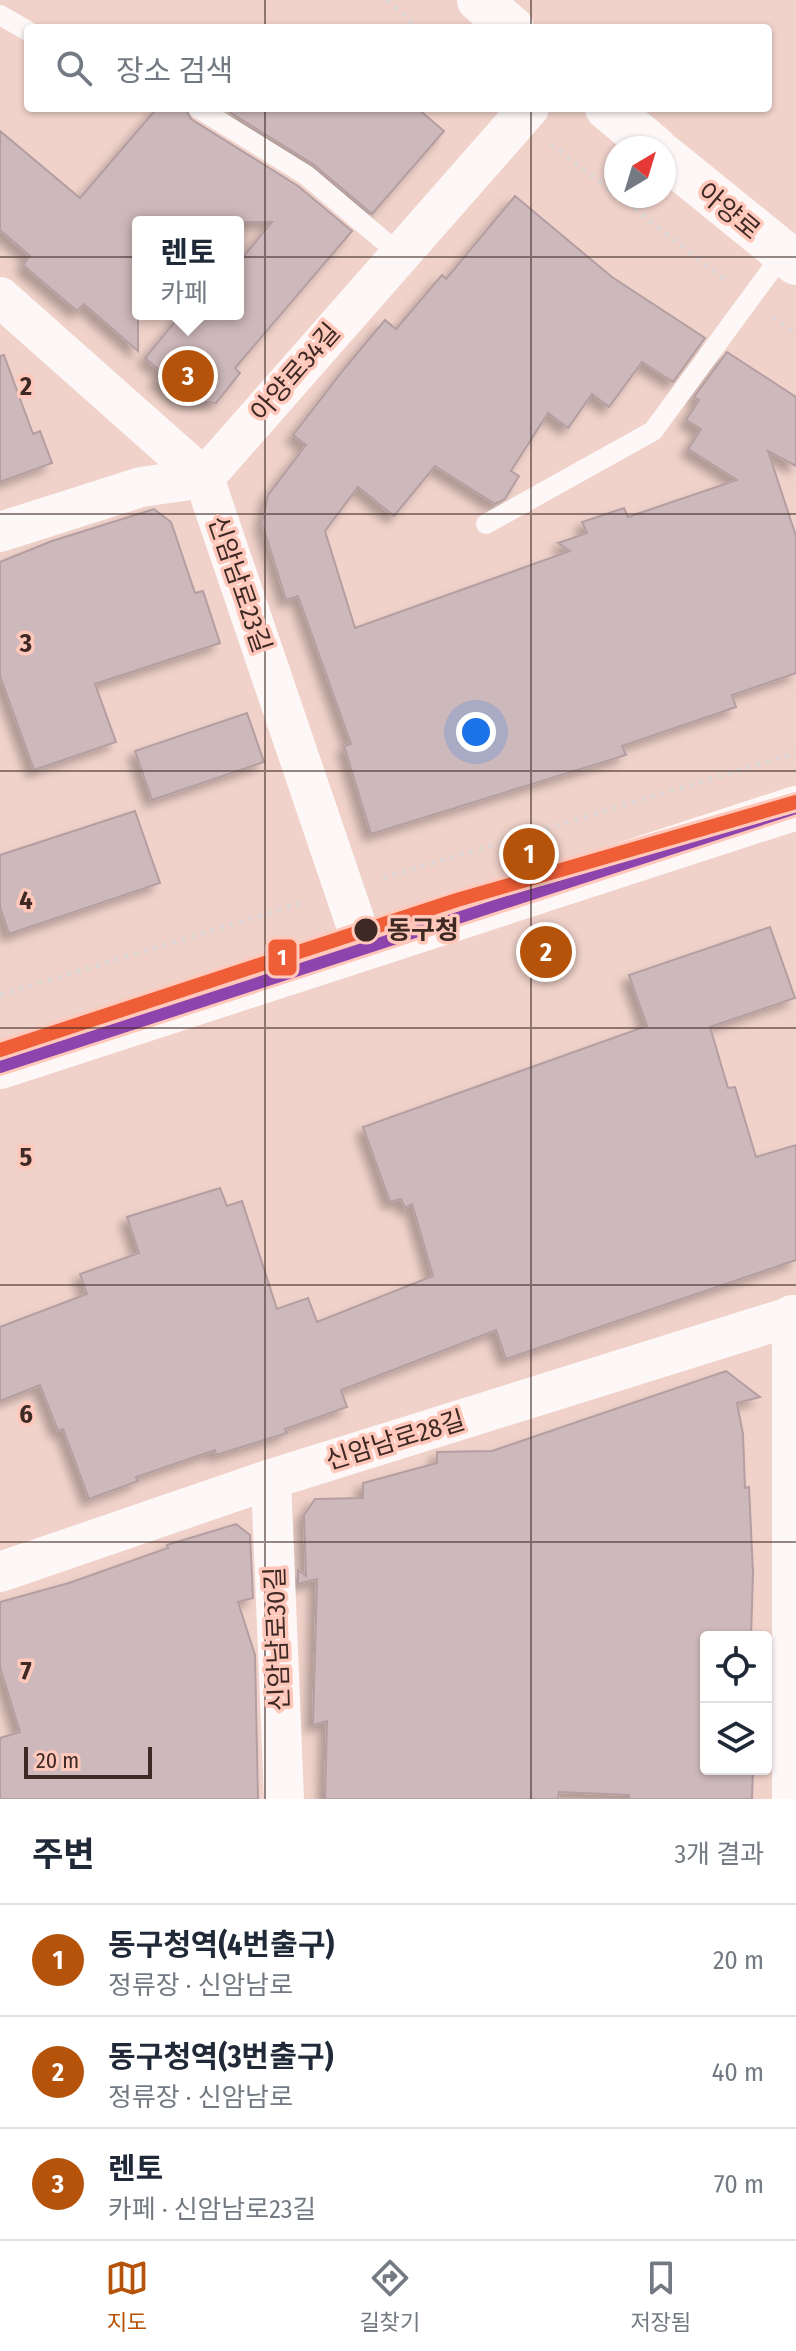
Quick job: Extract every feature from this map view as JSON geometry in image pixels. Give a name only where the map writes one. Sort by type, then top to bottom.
[{"type":"main road","points":[[479,0],[507,24]]},
{"type":"main road","points":[[612,112],[641,136]]},
{"type":"main road","name":"아양로","points":[[676,166],[789,259]]},
{"type":"main road","points":[[0,1067],[794,809]]},
{"type":"street","name":"아양로34길","points":[[204,478],[398,253],[524,114]]},
{"type":"street","name":"신암남로23길","points":[[0,297],[204,478],[364,948]]},
{"type":"street","points":[[0,532],[141,487],[204,478]]},
{"type":"street","name":"신암남로28길","points":[[0,1572],[271,1479],[794,1315],[792,1799]]},
{"type":"street","name":"신암남로30길","points":[[271,1479],[284,1799]]},
{"type":"lane","points":[[0,15],[24,29]]},
{"type":"lane","points":[[204,112],[306,175],[398,253]]},
{"type":"lane","points":[[486,524],[653,431],[749,298],[789,259]]},
{"type":"path","points":[[387,0],[414,24]]},
{"type":"path","points":[[524,114],[604,184]]},
{"type":"path","points":[[634,208],[796,334]]},
{"type":"path","points":[[0,995],[796,753]]},
{"type":"building","points":[[154,112],[187,112],[191,119],[298,186],[352,231],[235,368],[240,373],[216,403],[179,399],[156,380],[162,372],[145,358],[176,320],[244,320],[244,256],[272,222],[244,222],[244,216],[132,216],[132,320],[138,320],[138,351],[84,304],[77,311],[23,265],[30,256],[0,230],[0,131],[80,198]]},
{"type":"building","points":[[229,112],[422,112],[444,131],[372,214],[313,164]]},
{"type":"building","points":[[515,196],[612,277],[705,338],[673,382],[642,362],[609,407],[592,394],[568,428],[548,413],[511,471],[519,476],[505,499],[495,504],[435,466],[394,516],[358,487],[325,531],[355,628],[570,551],[558,543],[587,533],[582,522],[624,508],[628,517],[737,480],[688,449],[701,429],[686,420],[699,400],[694,397],[727,352],[796,397],[796,466],[768,451],[796,536],[796,673],[732,695],[736,707],[622,746],[626,755],[371,834],[344,746],[351,744],[298,596],[286,600],[262,523],[268,495],[306,445],[293,435],[344,369],[385,320],[396,329],[442,275],[446,279]]},
{"type":"building","points":[[4,355],[33,434],[40,431],[52,463],[0,482],[0,356]]},
{"type":"building","points":[[154,509],[171,522],[195,593],[203,591],[220,643],[95,684],[116,742],[34,770],[0,676],[0,562],[52,541]]},
{"type":"building","points":[[247,713],[264,762],[152,800],[135,751]]},
{"type":"building","points":[[135,811],[160,883],[9,934],[0,907],[0,855]]},
{"type":"building","points":[[770,927],[795,998],[710,1027],[728,1088],[735,1087],[756,1157],[796,1145],[796,1260],[506,1359],[496,1330],[341,1390],[347,1407],[285,1429],[287,1433],[216,1455],[215,1450],[136,1477],[138,1481],[89,1499],[63,1429],[58,1431],[40,1385],[0,1401],[0,1327],[87,1294],[80,1274],[139,1253],[127,1217],[220,1188],[227,1206],[242,1201],[277,1309],[308,1298],[317,1322],[433,1276],[412,1204],[405,1208],[401,1199],[390,1202],[363,1127],[647,1026],[629,975]]},
{"type":"building","points":[[726,1371],[760,1397],[737,1403],[743,1434],[745,1488],[749,1487],[753,1573],[751,1631],[700,1631],[700,1775],[753,1775],[752,1799],[629,1799],[629,1795],[559,1792],[558,1799],[325,1799],[327,1721],[313,1725],[317,1579],[298,1584],[298,1570],[306,1576],[304,1515],[315,1499],[363,1498],[363,1483],[437,1463],[437,1452],[492,1451]]},
{"type":"building","points":[[236,1524],[250,1535],[253,1598],[238,1602],[255,1655],[258,1799],[0,1799],[0,1738],[20,1732],[0,1667],[0,1602],[69,1583],[168,1548],[167,1545]]},
{"type":"transit line","name":"1","points":[[0,1050],[457,900],[796,802]]},
{"type":"transit line","points":[[0,1067],[796,808]]},
{"type":"place","name":"렌토","points":[[188,376]]},
{"type":"place","name":"동구청역(4번출구)","points":[[529,854]]},
{"type":"place","name":"동구청","points":[[366,930]]},
{"type":"place","name":"동구청역(3번출구)","points":[[546,952]]}]
